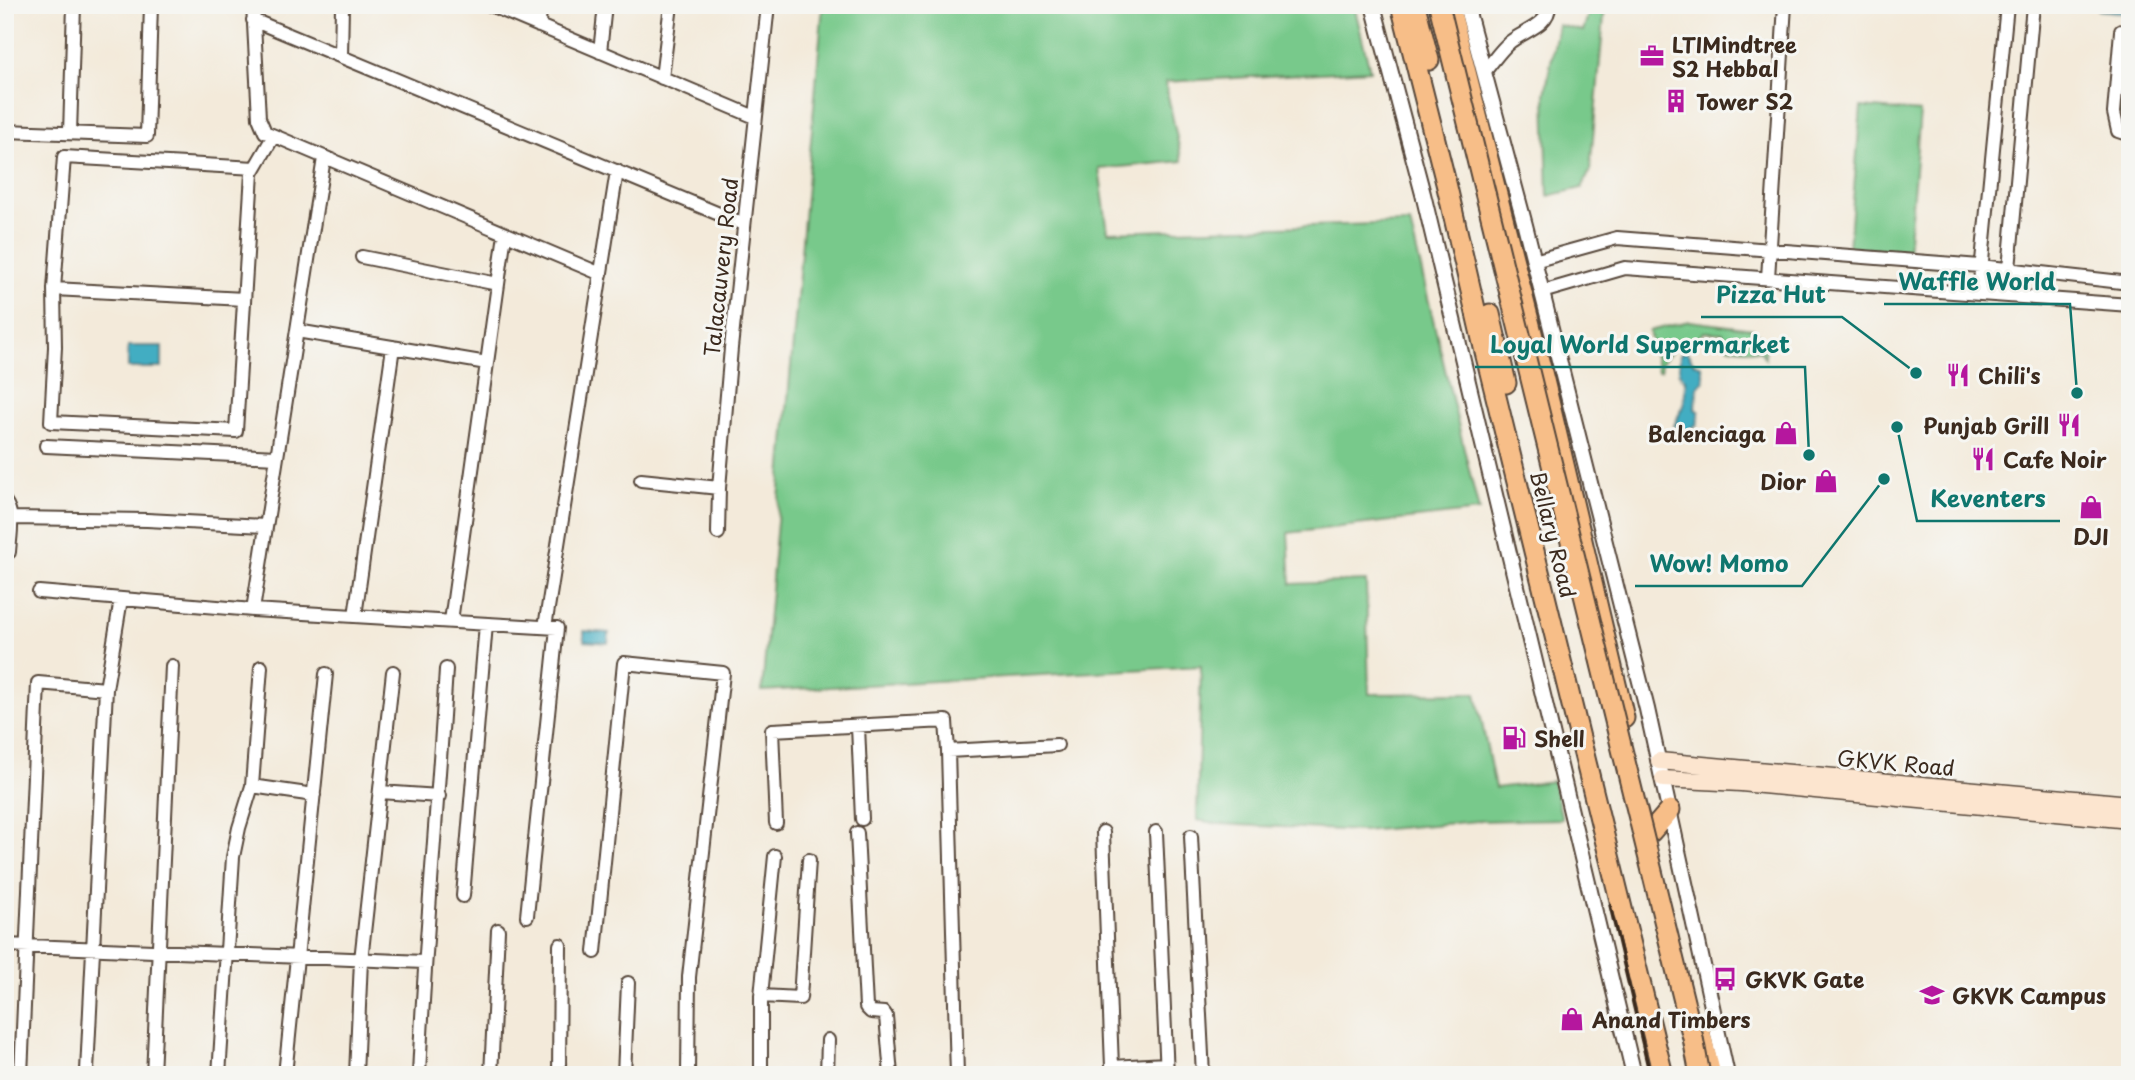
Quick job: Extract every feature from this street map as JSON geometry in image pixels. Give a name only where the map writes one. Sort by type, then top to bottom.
[{"type":"highway","name":"Bellary Road","points":[[1401,5],[1663,1075]]},
{"type":"highway","name":"Bellary Road","points":[[1415,5],[1643,937],[1674,1075]]},
{"type":"highway","name":"Bellary Road","points":[[1439,5],[1693,1038],[1712,1074]]},
{"type":"highway","name":"Bellary Road","points":[[1449,5],[1544,380],[1651,832],[1712,1074]]},
{"type":"highway","points":[[1651,832],[1670,810]]},
{"type":"main road","name":"GKVK Road","points":[[1659,761],[2130,804]]},
{"type":"main road","name":"GKVK Road","points":[[1663,779],[1741,783],[2130,820]]},
{"type":"street","points":[[69,133],[74,5]]},
{"type":"street","points":[[5,99],[5,131],[147,136],[151,5]]},
{"type":"street","points":[[253,5],[259,118],[262,129],[273,137],[601,274]]},
{"type":"street","points":[[341,57],[342,5]]},
{"type":"street","points":[[490,5],[755,117]]},
{"type":"street","points":[[539,26],[540,5]]},
{"type":"street","points":[[600,52],[605,5]]},
{"type":"street","points":[[662,78],[671,5]]},
{"type":"street","name":"Talacauvery Road","points":[[718,533],[719,488],[743,224],[768,5]]},
{"type":"street","points":[[1373,5],[1423,194],[1634,1075]]},
{"type":"street","points":[[1466,5],[1542,292],[1659,761],[1670,810],[1712,1074]]},
{"type":"street","points":[[1484,72],[1508,43],[1544,20],[1550,11],[1549,5]]},
{"type":"street","points":[[1768,278],[1785,5]]},
{"type":"street","points":[[1979,292],[2007,5]]},
{"type":"street","points":[[2009,270],[2033,5]]},
{"type":"street","points":[[253,20],[743,224]]},
{"type":"street","points":[[2130,32],[2121,31],[2114,113],[2118,131],[2130,135]]},
{"type":"street","points":[[255,168],[64,157],[54,289],[55,347],[51,422],[236,431],[252,173],[255,168],[273,137]]},
{"type":"street","points":[[253,610],[324,158]]},
{"type":"street","points":[[545,627],[617,172]]},
{"type":"street","points":[[451,621],[505,234]]},
{"type":"street","points":[[1534,261],[1617,238],[1980,266],[2130,283]]},
{"type":"street","points":[[362,257],[498,284]]},
{"type":"street","points":[[1542,292],[1625,268],[2130,305]]},
{"type":"street","points":[[54,289],[244,299]]},
{"type":"street","points":[[297,331],[487,363]]},
{"type":"street","points":[[355,616],[393,347]]},
{"type":"street","points":[[144,451],[147,425]]},
{"type":"street","points":[[46,446],[277,457]]},
{"type":"street","points":[[641,480],[719,488]]},
{"type":"street","points":[[5,502],[12,518],[9,552]]},
{"type":"street","points":[[12,518],[147,520],[267,526]]},
{"type":"street","points":[[39,592],[253,610],[557,628],[527,916]]},
{"type":"street","points":[[87,1071],[106,689],[121,599]]},
{"type":"street","points":[[463,896],[486,624]]},
{"type":"street","points":[[595,952],[624,663],[723,673],[689,977],[688,1075]]},
{"type":"street","points":[[153,1075],[172,666]]},
{"type":"street","points":[[219,1075],[233,857],[252,786],[261,667]]},
{"type":"street","points":[[419,1075],[424,962],[439,796],[446,668]]},
{"type":"street","points":[[356,1075],[361,960],[393,671]]},
{"type":"street","points":[[285,1075],[326,674]]},
{"type":"street","points":[[21,1075],[38,683],[106,689]]},
{"type":"street","points":[[776,823],[772,730],[946,722],[957,1075]]},
{"type":"street","points":[[858,726],[862,819]]},
{"type":"street","points":[[947,751],[1057,745]]},
{"type":"street","points":[[252,786],[314,794]]},
{"type":"street","points":[[380,792],[439,796]]},
{"type":"street","points":[[1103,832],[1112,1066],[1166,1069],[1156,832]]},
{"type":"street","points":[[857,833],[866,1007],[871,1012],[884,1013],[886,1016],[891,1075]]},
{"type":"street","points":[[1191,836],[1203,1075]]},
{"type":"street","points":[[761,1075],[761,996],[775,856]]},
{"type":"street","points":[[761,996],[800,998],[809,860]]},
{"type":"street","points":[[491,1075],[498,930]]},
{"type":"street","points":[[5,945],[424,962]]},
{"type":"street","points":[[559,1075],[560,945]]},
{"type":"street","points":[[624,1075],[628,983]]},
{"type":"street","points":[[827,1075],[828,1040]]},
{"type":"green space","points":[[823,5],[1354,5],[1370,70],[1165,82],[1182,161],[1099,169],[1108,232],[1410,223],[1479,511],[1288,533],[1291,584],[1366,581],[1369,694],[1476,693],[1495,788],[1553,781],[1562,819],[1478,821],[1362,831],[1218,824],[1197,820],[1201,666],[762,691]]},
{"type":"green space","points":[[1591,5],[1605,5],[1590,171],[1582,188],[1548,196],[1545,94],[1558,25],[1583,31]]},
{"type":"green space","points":[[2125,39],[2130,39],[2130,116],[2118,115]]},
{"type":"green space","points":[[1861,107],[1920,112],[1908,252],[1849,247]]},
{"type":"green space","points":[[1689,321],[1753,329],[1764,342],[1765,358],[1760,351],[1728,347],[1723,333],[1704,332],[1695,341],[1677,345],[1661,363],[1661,371],[1658,371],[1649,331]]},
{"type":"water","points":[[2098,5],[2130,5],[2130,13],[2098,10]]},
{"type":"water","points":[[128,346],[162,346],[162,368],[128,368]]},
{"type":"water","points":[[1686,351],[1694,363],[1702,366],[1704,381],[1698,386],[1695,409],[1699,412],[1697,425],[1686,431],[1674,426],[1684,404],[1686,381],[1679,373],[1680,354]]},
{"type":"water","points":[[584,631],[609,633],[608,643],[584,641]]},
{"type":"railway","points":[[1610,905],[1650,1075]]},
{"type":"place","name":"LTIMindtree S2 Hebbal","points":[[1652,56]]},
{"type":"place","name":"Tower S2","points":[[1676,101]]},
{"type":"place","name":"Pizza Hut","points":[[1916,373]]},
{"type":"place","name":"Chili's","points":[[1958,375]]},
{"type":"place","name":"Waffle World","points":[[2077,393]]},
{"type":"place","name":"Punjab Grill","points":[[2069,425]]},
{"type":"place","name":"Keventers","points":[[1897,427]]},
{"type":"place","name":"Balenciaga","points":[[1786,433]]},
{"type":"place","name":"Loyal World Supermarket","points":[[1809,455]]},
{"type":"place","name":"Cafe Noir","points":[[1983,459]]},
{"type":"place","name":"Wow! Momo","points":[[1884,479]]},
{"type":"place","name":"Dior","points":[[1826,481]]},
{"type":"place","name":"DJI","points":[[2091,507]]},
{"type":"place","name":"Shell","points":[[1514,738]]},
{"type":"place","name":"GKVK Gate","points":[[1725,979]]},
{"type":"place","name":"GKVK Campus","points":[[1932,995]]},
{"type":"place","name":"Anand Timbers","points":[[1572,1019]]}]
